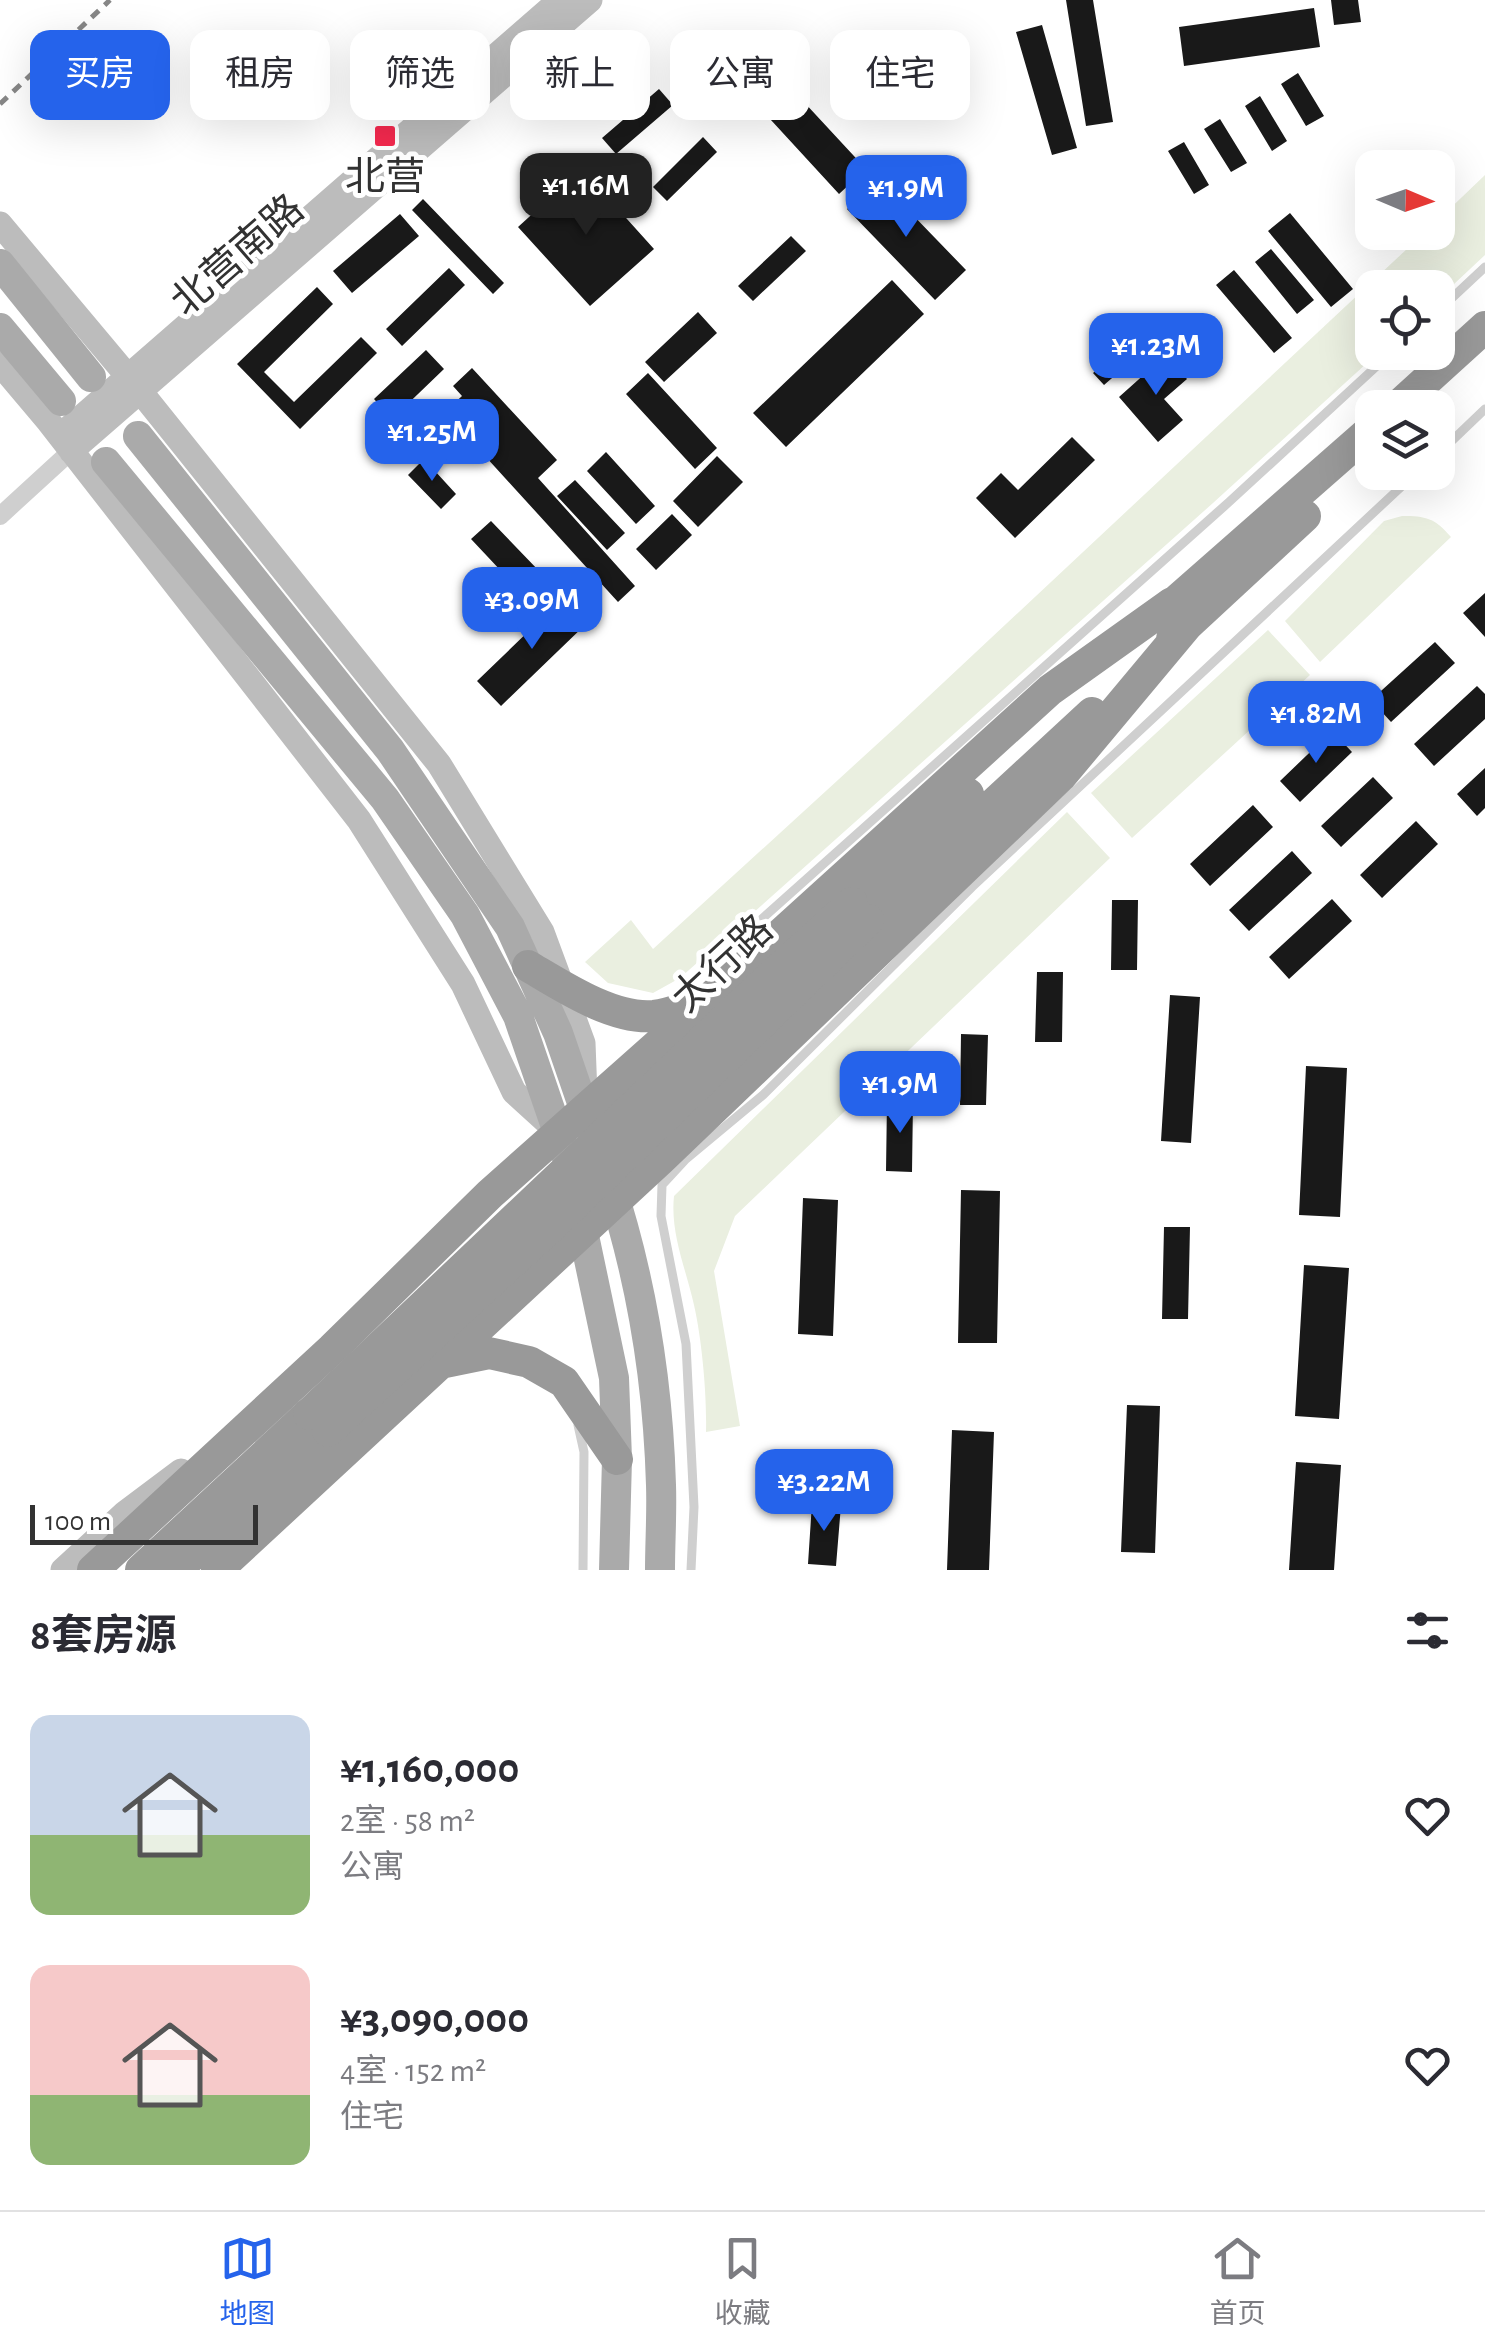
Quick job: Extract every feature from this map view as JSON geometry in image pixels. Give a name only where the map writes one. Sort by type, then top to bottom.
[{"type":"highway","points":[[1416,390],[1485,328]]},
{"type":"highway","points":[[1442,390],[1485,350]]},
{"type":"highway","name":"太行路","points":[[141,1570],[554,1224],[860,911],[1355,445]]},
{"type":"highway","name":"太行路","points":[[1180,613],[1355,468]]},
{"type":"highway","points":[[93,1570],[332,1349],[490,1194],[1050,690],[1180,613]]},
{"type":"highway","points":[[217,1570],[616,1201],[1061,776],[1180,613]]},
{"type":"highway","points":[[528,966],[584,998],[621,1012],[652,1016],[706,1002]]},
{"type":"highway","points":[[440,1363],[490,1353],[529,1362],[564,1382],[617,1458]]},
{"type":"highway","name":"太行路","points":[[176,1570],[319,1423]]},
{"type":"main road","name":"北营南路","points":[[134,384],[560,0]]},
{"type":"main road","name":"北营南路","points":[[66,443],[590,0]]},
{"type":"main road","points":[[0,224],[134,384],[439,764],[542,932],[584,1043],[585,1110]]},
{"type":"main road","points":[[0,264],[92,377]]},
{"type":"main road","points":[[0,328],[61,401]]},
{"type":"main road","points":[[0,364],[359,820],[463,984],[514,1092],[560,1132]]},
{"type":"main road","points":[[138,436],[390,750],[510,926],[558,1033],[616,1201],[636,1281],[652,1368],[661,1484],[660,1570]]},
{"type":"main road","points":[[106,462],[384,798],[465,914],[518,1016],[560,1132],[614,1378],[614,1570]]},
{"type":"main road","points":[[63,1570],[124,1513],[278,1400]]},
{"type":"main road","points":[[228,1570],[264,1527]]},
{"type":"street","points":[[0,516],[66,443]]},
{"type":"lane","points":[[1455,295],[1485,267]]},
{"type":"lane","points":[[652,1016],[1372,370]]},
{"type":"lane","points":[[1455,438],[1485,409]]},
{"type":"lane","points":[[690,1570],[694,1506],[686,1344],[660,1216],[662,1186],[686,1160],[763,1094],[972,887],[1398,490]]},
{"type":"lane","points":[[542,1370],[574,1408],[581,1437],[583,1570]]},
{"type":"shaded area","points":[[1485,175],[1485,255],[1455,283],[1455,270],[1384,270],[1406,250],[1455,250],[1455,204]]},
{"type":"shaded area","points":[[1355,298],[1355,370],[1359,370],[680,978],[653,993],[608,983],[585,962],[631,920],[653,949]]},
{"type":"shaded area","points":[[1402,516],[1430,519],[1451,537],[1320,662],[1285,621],[1384,521]]},
{"type":"shaded area","points":[[1268,630],[1310,675],[1132,838],[1091,793]]},
{"type":"shaded area","points":[[1067,812],[1110,858],[735,1216],[714,1271],[740,1426],[706,1432],[699,1334],[676,1237],[674,1196]]},
{"type":"building","points":[[1066,0],[1093,0],[1113,122],[1086,126]]},
{"type":"building","points":[[1331,0],[1358,0],[1361,22],[1334,25]]},
{"type":"building","points":[[1314,8],[1320,47],[1184,66],[1179,27]]},
{"type":"building","points":[[1042,25],[1077,148],[1052,155],[1016,32]]},
{"type":"building","points":[[1298,73],[1324,116],[1306,126],[1281,84]]},
{"type":"building","points":[[659,89],[670,102],[670,108],[616,154],[602,138],[623,120],[650,120],[650,97]]},
{"type":"building","points":[[1260,96],[1287,141],[1272,151],[1245,106]]},
{"type":"building","points":[[810,109],[866,169],[839,194],[771,120],[810,120]]},
{"type":"building","points":[[1220,119],[1247,163],[1231,172],[1204,129]]},
{"type":"building","points":[[703,137],[717,152],[667,201],[653,187]]},
{"type":"building","points":[[1184,142],[1209,185],[1194,194],[1168,151]]},
{"type":"building","points":[[582,169],[654,249],[590,306],[518,227]]},
{"type":"building","points":[[878,179],[966,270],[935,300],[847,209]]},
{"type":"building","points":[[423,199],[504,283],[493,294],[412,210]]},
{"type":"building","points":[[1290,213],[1353,289],[1331,307],[1268,231]]},
{"type":"building","points":[[400,214],[419,236],[352,293],[333,271]]},
{"type":"building","points":[[791,236],[806,251],[753,301],[738,286]]},
{"type":"building","points":[[1271,249],[1314,300],[1297,314],[1255,262]]},
{"type":"building","points":[[449,268],[465,285],[402,346],[386,329]]},
{"type":"building","points":[[1234,270],[1292,338],[1274,353],[1216,285]]},
{"type":"building","points":[[892,280],[924,314],[786,447],[753,413]]},
{"type":"building","points":[[317,287],[333,304],[264,372],[294,402],[361,337],[377,353],[300,429],[237,364]]},
{"type":"building","points":[[698,312],[717,333],[664,382],[645,362]]},
{"type":"building","points":[[1145,327],[1156,340],[1104,385],[1093,373]]},
{"type":"building","points":[[426,350],[444,369],[392,419],[374,399]]},
{"type":"building","points":[[1166,355],[1187,379],[1164,399],[1183,420],[1158,442],[1119,397]]},
{"type":"building","points":[[472,368],[557,460],[538,478],[635,586],[618,602],[445,412],[462,396],[453,386]]},
{"type":"building","points":[[648,373],[717,448],[695,469],[626,394]]},
{"type":"building","points":[[1072,437],[1095,460],[1015,538],[976,498],[1001,473],[1018,490]]},
{"type":"building","points":[[606,452],[655,506],[636,524],[587,471]]},
{"type":"building","points":[[717,456],[743,482],[698,527],[673,501]]},
{"type":"building","points":[[424,459],[456,494],[441,509],[408,475]]},
{"type":"building","points":[[575,480],[625,533],[607,550],[557,496]]},
{"type":"building","points":[[672,514],[692,535],[656,570],[636,549]]},
{"type":"building","points":[[491,521],[540,572],[520,591],[471,539]]},
{"type":"building","points":[[1485,593],[1485,637],[1463,613]]},
{"type":"building","points":[[562,599],[586,624],[501,706],[477,681]]},
{"type":"building","points":[[1435,642],[1455,663],[1391,722],[1371,700]]},
{"type":"building","points":[[1477,686],[1485,694],[1485,719],[1434,766],[1414,744]]},
{"type":"building","points":[[1332,731],[1352,752],[1300,802],[1280,781]]},
{"type":"building","points":[[1485,768],[1485,808],[1477,816],[1457,794]]},
{"type":"building","points":[[1373,777],[1393,798],[1341,847],[1321,826]]},
{"type":"building","points":[[1253,805],[1273,827],[1210,886],[1190,864]]},
{"type":"building","points":[[1416,821],[1438,844],[1382,898],[1360,875]]},
{"type":"building","points":[[1292,851],[1312,873],[1249,931],[1229,910]]},
{"type":"building","points":[[1332,899],[1352,921],[1289,979],[1269,957]]},
{"type":"building","points":[[1112,900],[1138,900],[1137,970],[1111,970]]},
{"type":"building","points":[[1037,972],[1063,972],[1062,1042],[1035,1042]]},
{"type":"building","points":[[1170,995],[1200,997],[1191,1143],[1161,1141]]},
{"type":"building","points":[[961,1034],[988,1035],[986,1105],[960,1105]]},
{"type":"building","points":[[1306,1066],[1347,1068],[1340,1217],[1299,1215]]},
{"type":"building","points":[[887,1101],[913,1101],[912,1172],[886,1171]]},
{"type":"building","points":[[961,1190],[1000,1191],[997,1343],[958,1343]]},
{"type":"building","points":[[803,1198],[838,1200],[833,1336],[798,1334]]},
{"type":"building","points":[[1164,1227],[1190,1227],[1188,1319],[1162,1319]]},
{"type":"building","points":[[1304,1265],[1349,1268],[1339,1419],[1295,1416]]},
{"type":"building","points":[[1127,1405],[1160,1406],[1155,1553],[1121,1552]]},
{"type":"building","points":[[952,1430],[994,1432],[989,1570],[947,1570]]},
{"type":"building","points":[[1296,1462],[1341,1465],[1334,1570],[1289,1570]]},
{"type":"building","points":[[812,1503],[841,1505],[836,1566],[808,1564]]},
{"type":"railway","points":[[0,104],[110,0]]},
{"type":"place","name":"北营","points":[[385,136]]}]
